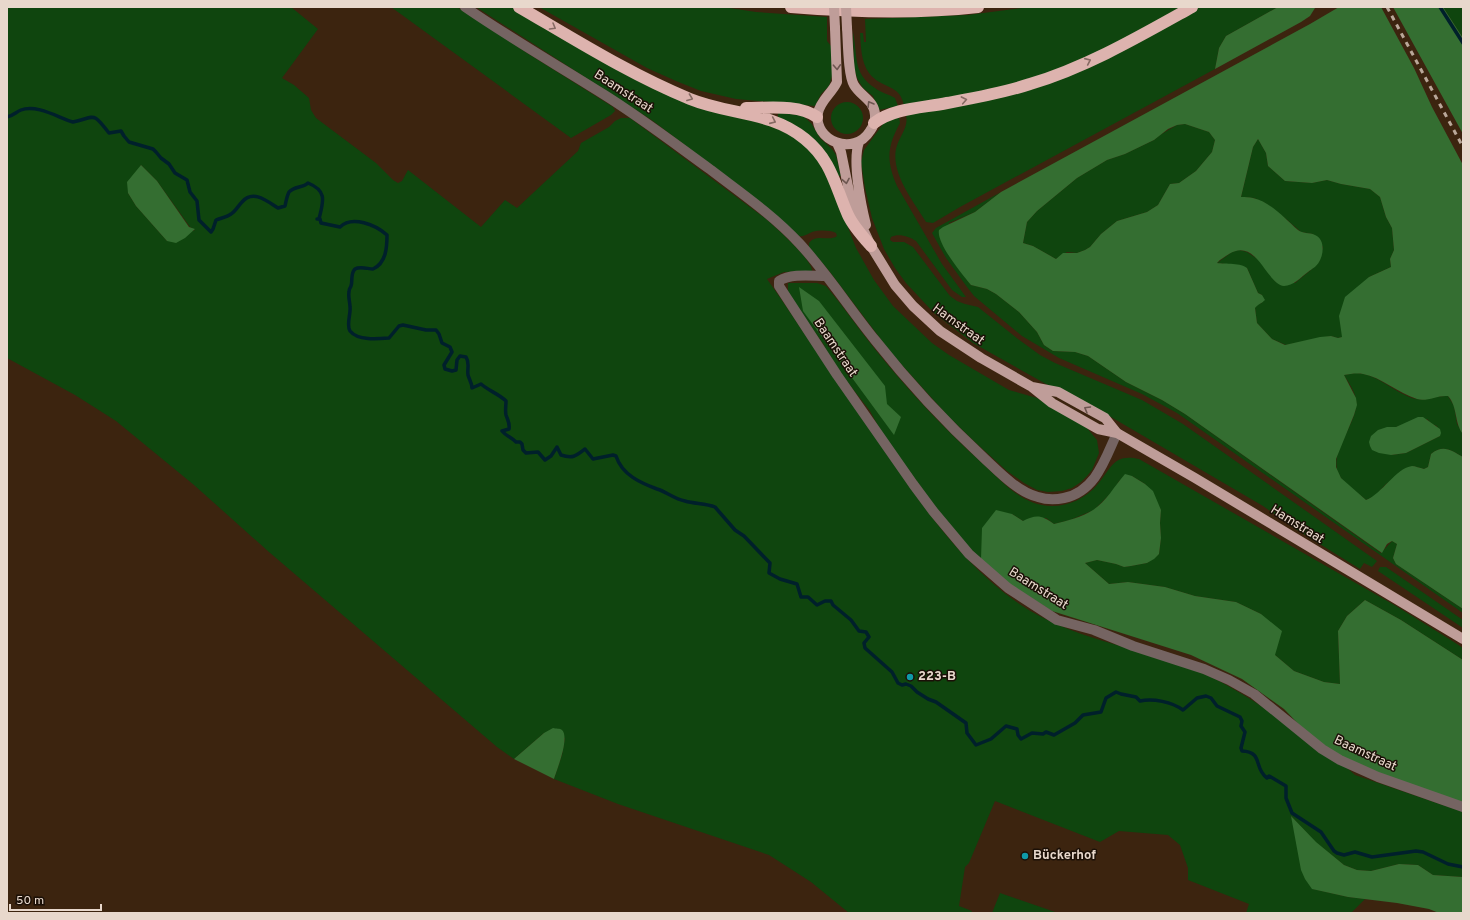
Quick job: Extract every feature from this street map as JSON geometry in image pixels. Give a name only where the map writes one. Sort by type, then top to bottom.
[{"type":"highway","points":[[519,7],[659,86],[692,100],[764,117],[788,127],[815,148],[830,170],[848,216],[871,246]]},
{"type":"highway","points":[[791,7],[837,10],[900,11],[978,7]]},
{"type":"highway","points":[[874,123],[887,115],[902,111],[992,94],[1054,76],[1127,43],[1192,7]]},
{"type":"highway","points":[[721,108],[788,109],[804,111],[817,117]]},
{"type":"main road","points":[[834,7],[837,82],[820,106],[817,117],[826,136],[837,143],[850,145],[859,142],[867,135],[874,123],[875,114],[869,100],[856,88],[852,80],[846,7]]},
{"type":"main road","name":"Hamstraat","points":[[859,142],[857,147],[856,162],[858,182],[864,218],[871,246]]},
{"type":"main road","name":"Hamstraat","points":[[837,143],[841,152],[852,206],[871,246],[895,285],[926,319],[940,331],[980,358],[1032,387],[1058,392],[1105,418],[1117,433],[1195,478],[1463,640]]},
{"type":"street","name":"Baamstraat","points":[[466,7],[498,29],[650,125],[740,192],[786,230],[812,257],[876,342],[942,417],[998,470],[1024,491],[1035,497],[1048,500],[1067,497],[1081,491],[1093,482],[1117,433]]},
{"type":"street","name":"Baamstraat","points":[[826,276],[796,276],[785,278],[779,281],[779,286],[837,375],[913,484],[969,554],[992,575],[1008,588],[1058,620],[1094,630],[1133,646],[1229,680],[1254,694],[1322,749],[1340,760],[1378,777],[1463,807]]},
{"type":"green space","points":[[7,7],[291,7],[318,29],[282,78],[294,85],[309,98],[311,110],[316,118],[376,163],[393,180],[398,183],[402,181],[408,170],[481,227],[505,200],[517,208],[578,151],[581,143],[609,127],[615,121],[621,118],[630,118],[766,219],[793,244],[806,259],[811,266],[812,271],[784,272],[767,279],[919,500],[949,539],[983,574],[1021,605],[1060,626],[1190,668],[1211,677],[1251,699],[1289,725],[1355,775],[1463,812],[1463,877],[1433,875],[1418,865],[1399,864],[1371,871],[1357,870],[1344,865],[1315,842],[1291,816],[1313,889],[1348,897],[1365,899],[1351,913],[1246,913],[1249,904],[1188,880],[1188,868],[1180,845],[1168,835],[1119,831],[1100,842],[995,801],[969,863],[965,867],[959,906],[972,911],[971,913],[849,913],[811,882],[769,855],[618,804],[554,779],[562,755],[565,738],[544,733],[514,759],[497,747],[269,552],[194,485],[116,421],[75,395],[7,358]],"holes":[[[141,165],[157,181],[190,227],[195,230],[167,241],[136,206],[128,193]]]},
{"type":"green space","points":[[391,7],[457,7],[613,107],[615,111],[611,115],[571,138]]},
{"type":"green space","points":[[476,7],[512,7],[588,51],[653,86],[777,127],[802,142],[825,168],[856,248],[874,280],[893,306],[932,343],[949,355],[1009,390],[1037,398],[1087,428],[1097,440],[1099,453],[1092,470],[1081,482],[1072,488],[1062,491],[1048,492],[1037,490],[1007,471],[949,417],[892,354],[830,272],[809,247],[809,243],[812,240],[819,238],[834,238],[837,236],[836,233],[818,231],[804,236],[799,236],[759,201],[653,121]]},
{"type":"green space","points":[[539,7],[723,7],[756,12],[827,17],[827,41],[831,46],[833,73],[829,86],[821,94],[815,106],[736,99],[701,91],[647,68]]},
{"type":"green space","points":[[1030,7],[1184,7],[1102,51],[1050,73],[997,89],[904,106],[899,94],[895,90],[874,78],[866,69],[864,64],[860,33],[863,33],[864,42],[866,42],[865,19],[968,15]]},
{"type":"green space","points":[[1199,7],[1278,7],[1226,36],[1219,48],[1215,69],[933,223],[926,222],[900,178],[895,158],[899,140],[905,128],[907,120],[906,115],[952,106],[1127,46]]},
{"type":"green space","points":[[1278,7],[1315,8],[1310,16],[1301,22],[1215,69],[1219,48],[1226,36]]},
{"type":"green space","points":[[1339,7],[1381,7],[1463,165],[1463,434],[1458,425],[1453,405],[1448,396],[1421,400],[1403,393],[1370,376],[1363,374],[1344,375],[1356,398],[1357,405],[1336,459],[1336,467],[1341,478],[1366,500],[1378,492],[1400,471],[1412,466],[1424,469],[1428,467],[1431,454],[1439,449],[1447,449],[1463,457],[1463,609],[1396,564],[1393,558],[1397,544],[1392,541],[1387,544],[1382,553],[1185,414],[1162,400],[1126,382],[1088,356],[1075,352],[1053,351],[1044,345],[1037,332],[1019,312],[996,294],[987,289],[971,285],[950,258],[941,243],[939,236],[939,230],[943,227],[975,212],[1001,192]],"holes":[[[1185,124],[1209,132],[1215,140],[1212,152],[1196,171],[1179,183],[1170,184],[1158,205],[1147,212],[1117,221],[1085,250],[1077,253],[1063,253],[1056,259],[1033,246],[1023,243],[1027,222],[1037,211],[1077,178],[1107,160],[1125,154],[1154,140],[1168,129],[1177,125]],[[1258,139],[1266,153],[1268,166],[1285,181],[1312,183],[1327,180],[1370,189],[1380,197],[1386,217],[1392,228],[1394,250],[1390,259],[1391,267],[1369,277],[1345,297],[1339,316],[1342,337],[1320,337],[1285,345],[1272,339],[1257,323],[1255,308],[1265,300],[1262,295],[1258,293],[1247,268],[1237,264],[1217,263],[1229,254],[1239,250],[1247,252],[1254,256],[1272,278],[1278,283],[1287,286],[1297,281],[1316,266],[1321,259],[1323,247],[1321,240],[1318,237],[1298,230],[1266,203],[1252,198],[1241,197],[1253,147]]]},
{"type":"green space","points":[[1393,7],[1443,7],[1463,38],[1463,134]]},
{"type":"green space","points":[[1443,7],[1463,7],[1463,38]]},
{"type":"green space","points":[[853,32],[859,70],[868,82],[877,90],[895,98],[898,106],[879,110],[873,96],[863,88],[857,78],[854,68]]},
{"type":"green space","points":[[847,102],[853,103],[860,109],[863,118],[862,124],[856,131],[847,134],[841,133],[834,127],[831,118],[832,112],[838,105]]},
{"type":"green space","points":[[778,112],[803,116],[811,123],[820,138],[836,155],[841,176],[838,176],[778,117]]},
{"type":"green space","points":[[899,117],[900,123],[892,139],[890,147],[890,161],[893,177],[942,264],[966,297],[962,297],[952,290],[916,241],[907,236],[900,235],[891,237],[890,240],[893,242],[904,242],[913,247],[950,296],[957,301],[978,307],[1040,355],[1055,363],[1142,400],[1183,424],[1377,561],[1372,567],[1364,563],[1360,569],[1297,530],[1263,506],[1111,417],[1046,384],[973,343],[934,313],[906,283],[884,249],[872,218],[865,188],[861,162],[864,150],[883,124],[889,119]]},
{"type":"green space","points":[[1185,124],[1209,132],[1215,140],[1212,152],[1196,171],[1179,183],[1170,184],[1158,205],[1147,212],[1117,221],[1085,250],[1077,253],[1067,252],[1056,259],[1033,246],[1023,243],[1027,222],[1037,211],[1077,178],[1107,160],[1125,154],[1154,140],[1177,125]]},
{"type":"green space","points":[[1258,139],[1266,153],[1268,166],[1285,181],[1312,183],[1327,180],[1370,189],[1380,197],[1386,217],[1392,228],[1394,250],[1390,259],[1391,267],[1369,277],[1342,337],[1338,338],[1331,336],[1286,345],[1272,339],[1257,323],[1255,308],[1257,304],[1262,303],[1262,295],[1258,293],[1247,268],[1217,263],[1232,252],[1239,250],[1247,252],[1259,260],[1276,282],[1295,283],[1319,261],[1323,247],[1313,234],[1301,232],[1265,203],[1254,198],[1241,197],[1253,147]]},
{"type":"green space","points":[[141,165],[157,181],[189,227],[195,229],[185,238],[176,243],[167,241],[136,206],[128,193],[127,182]]},
{"type":"green space","points":[[1001,192],[975,212],[949,223],[951,258],[971,285],[987,289],[996,294],[1019,312],[1037,332],[1044,345],[1053,351],[1075,352],[1088,356],[1126,382],[1162,400],[1185,414],[1381,553],[1392,541],[1397,544],[1393,558],[1396,564],[1463,609],[1463,613],[1177,413],[1142,394],[1059,358],[1022,336],[974,296],[946,258],[932,233],[936,228]]},
{"type":"green space","points":[[788,283],[817,283],[826,286],[912,393],[953,436],[997,477],[1022,497],[1041,505],[1065,505],[1077,500],[1093,490],[1118,460],[1123,458],[1139,459],[1396,606],[1463,648],[1463,660],[1401,620],[1365,600],[1347,616],[1338,631],[1340,684],[1324,682],[1294,671],[1275,655],[1261,614],[1236,602],[1195,596],[1165,587],[1128,582],[1109,584],[1085,563],[1097,560],[1124,567],[1147,563],[1159,554],[1161,538],[1161,510],[1145,484],[1132,476],[1119,481],[1115,489],[1094,510],[1070,520],[1054,524],[1046,518],[1023,521],[1012,514],[981,559],[957,536],[883,435],[870,411],[831,361],[824,345],[788,295]]},
{"type":"green space","points":[[799,287],[819,301],[885,386],[887,404],[901,417],[894,435],[803,311]]},
{"type":"green space","points":[[1356,373],[1364,374],[1380,380],[1401,393],[1416,399],[1448,396],[1454,406],[1457,424],[1463,434],[1463,457],[1447,449],[1439,449],[1431,454],[1428,467],[1424,469],[1413,466],[1386,484],[1375,496],[1366,500],[1343,481],[1337,469],[1339,449],[1356,410],[1354,393],[1344,375]],"holes":[[[1427,419],[1432,424],[1437,426],[1440,436],[1406,453],[1391,455],[1387,427],[1396,427]]]},
{"type":"green space","points":[[1418,417],[1423,417],[1440,429],[1440,436],[1406,453],[1391,455],[1372,450],[1369,442],[1371,436],[1378,430],[1387,427],[1396,427]]},
{"type":"green space","points":[[1125,474],[1132,476],[1153,491],[1161,510],[1161,538],[1159,554],[1147,563],[1124,567],[1097,560],[1085,563],[1109,584],[1128,582],[1165,587],[1195,596],[1236,602],[1261,614],[1282,631],[1275,655],[1294,671],[1324,682],[1340,684],[1338,631],[1347,616],[1365,600],[1401,620],[1463,660],[1463,804],[1428,792],[1342,758],[1309,735],[1284,709],[1242,679],[1191,655],[1052,611],[1011,585],[981,559],[982,528],[996,510],[1012,514],[1023,521],[1039,516],[1054,524],[1064,522],[1084,515],[1098,507]]},
{"type":"green space","points":[[1380,567],[1386,567],[1463,620],[1463,628],[1378,571]]},
{"type":"green space","points":[[553,728],[562,730],[565,740],[554,779],[514,759],[544,733]]},
{"type":"green space","points":[[1291,816],[1316,842],[1344,865],[1357,870],[1371,871],[1399,864],[1418,865],[1433,875],[1463,877],[1463,913],[1439,913],[1429,909],[1397,903],[1348,897],[1312,889],[1301,870]]},
{"type":"green space","points":[[1000,893],[1058,913],[992,913]]},
{"type":"waterway","points":[[1440,7],[1463,43]]},
{"type":"waterway","points":[[7,117],[21,110],[27,109],[41,110],[73,122],[93,117],[99,121],[109,133],[121,131],[129,142],[153,149],[169,164],[175,173],[187,180],[190,192],[197,201],[199,220],[211,232],[216,220],[228,216],[246,198],[255,196],[278,208],[285,206],[291,190],[304,186],[308,183],[314,186],[321,193],[323,202],[320,213],[319,219],[317,219],[320,219],[321,223],[340,227],[345,223],[364,223],[377,228],[387,235],[385,255],[381,263],[373,269],[357,268],[353,273],[352,284],[349,290],[350,310],[348,326],[350,331],[363,338],[379,339],[389,338],[399,326],[403,325],[426,330],[436,330],[442,343],[450,347],[452,352],[444,365],[445,369],[452,371],[456,370],[457,360],[460,356],[466,357],[468,363],[468,375],[472,388],[481,384],[506,401],[506,413],[509,429],[502,431],[516,442],[520,442],[526,453],[538,452],[545,460],[551,456],[557,447],[561,455],[569,457],[577,455],[585,449],[593,459],[613,455],[616,456],[619,463],[627,473],[639,481],[681,500],[715,507],[735,530],[744,536],[770,563],[769,573],[780,579],[797,584],[801,597],[808,597],[817,605],[825,601],[831,601],[833,605],[851,620],[859,631],[866,632],[869,637],[864,643],[865,648],[892,672],[898,683],[911,686],[917,692],[936,702],[966,723],[967,733],[976,745],[991,739],[1006,726],[1017,729],[1018,735],[1021,739],[1032,733],[1043,734],[1046,732],[1054,735],[1075,723],[1083,715],[1101,712],[1106,698],[1116,692],[1136,697],[1140,701],[1156,700],[1168,703],[1183,710],[1197,698],[1206,696],[1211,698],[1217,706],[1240,717],[1242,721],[1241,726],[1245,732],[1241,748],[1242,751],[1249,752],[1256,757],[1260,770],[1267,778],[1269,776],[1286,786],[1286,798],[1292,813],[1321,832],[1337,853],[1344,855],[1355,852],[1372,857],[1416,851],[1423,852],[1448,864],[1463,867]]},
{"type":"railway","points":[[1387,7],[1463,147]]},
{"type":"place","name":"223-B","points":[[910,677]]},
{"type":"place","name":"Bückerhof","points":[[1025,856]]}]
